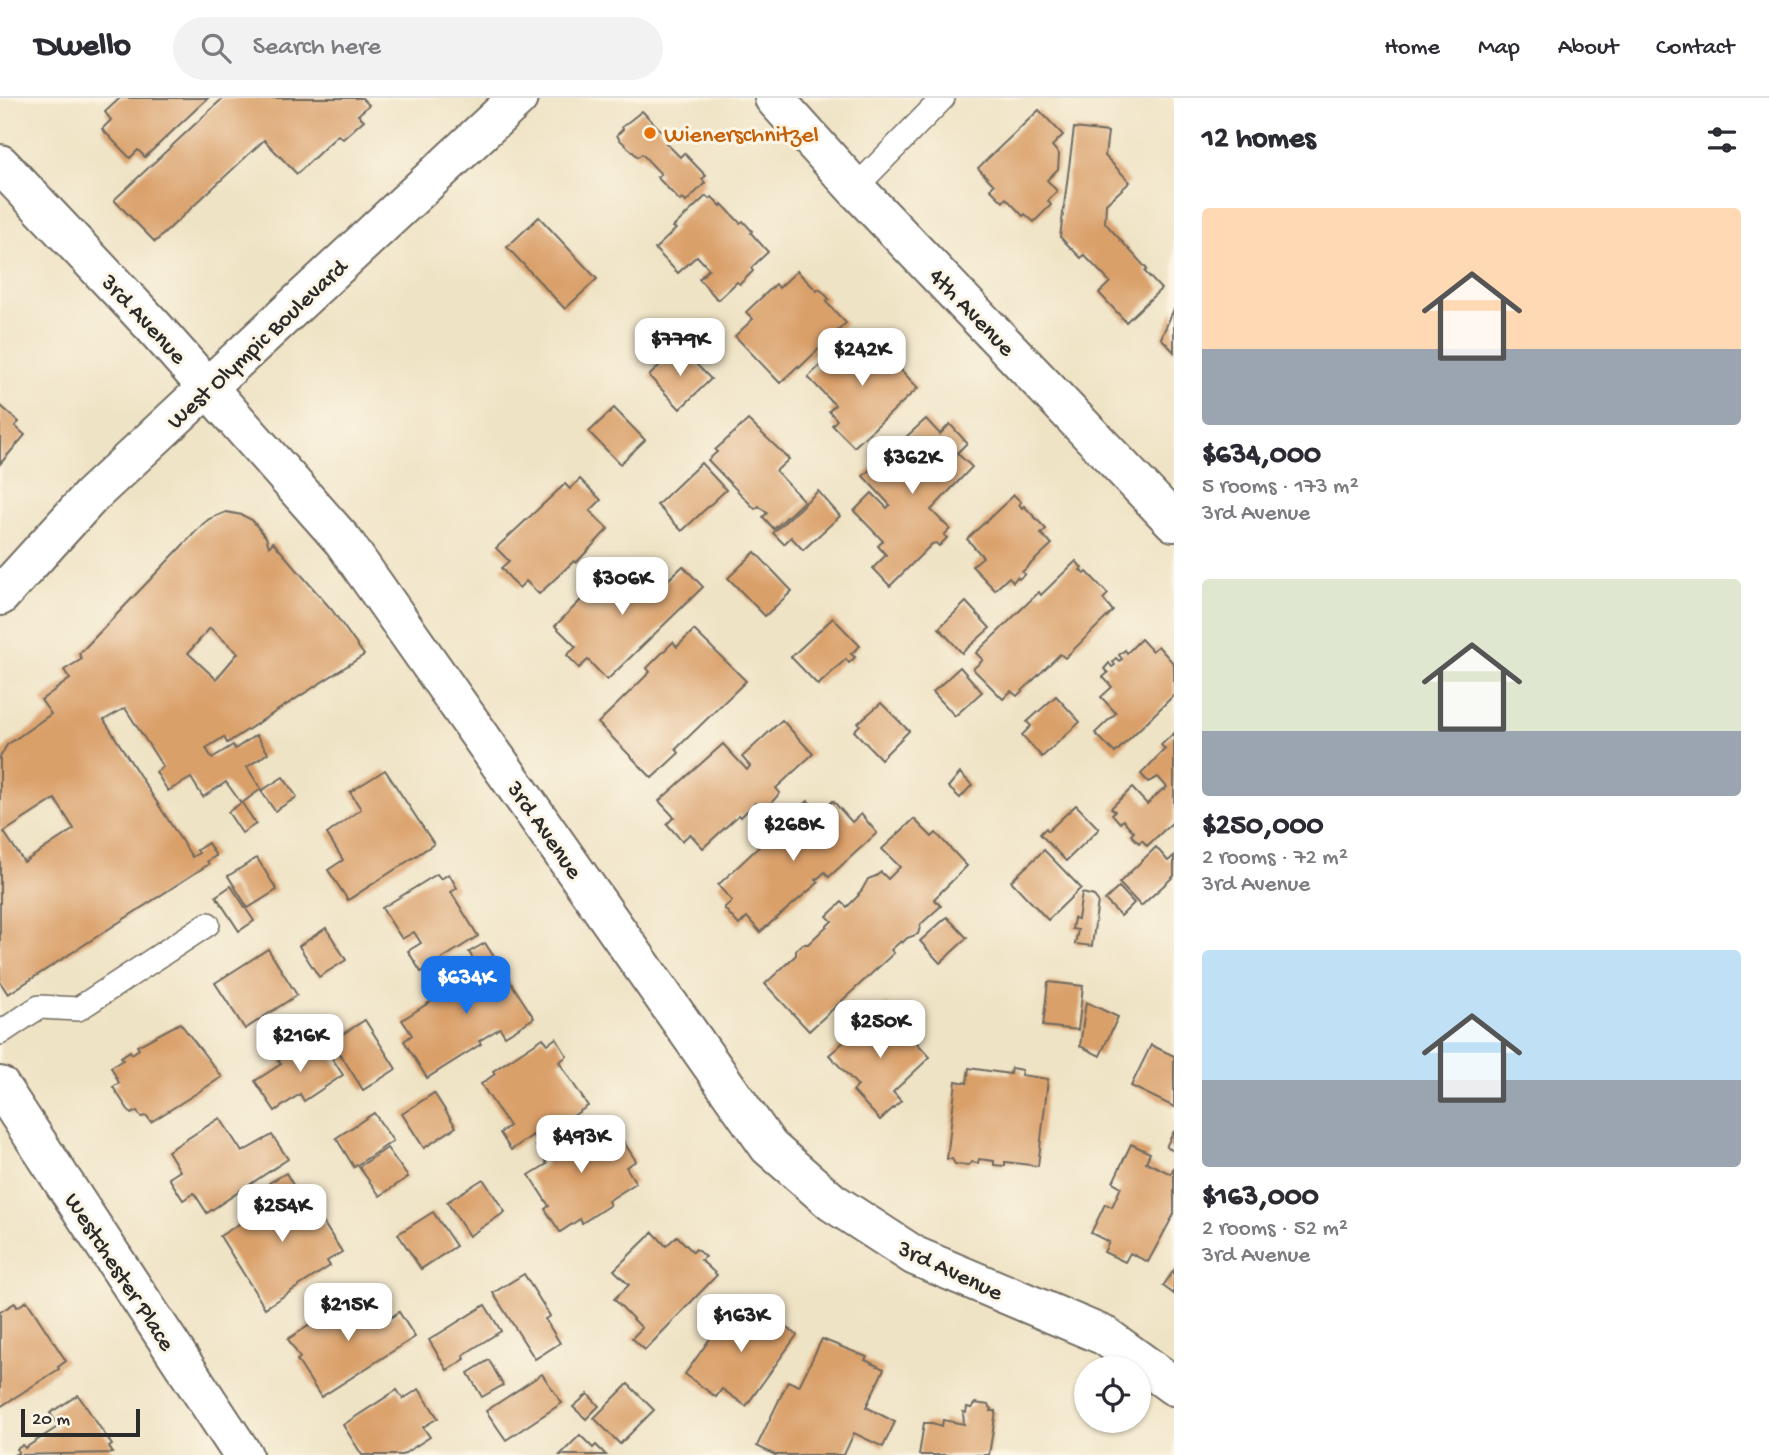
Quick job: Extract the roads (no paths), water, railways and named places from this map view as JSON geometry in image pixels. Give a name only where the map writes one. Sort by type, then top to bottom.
[{"type":"street","name":"West Olympic Boulevard","points":[[0,596],[91,496],[518,98]]},
{"type":"street","name":"4th Avenue","points":[[774,98],[855,188],[1174,522]]},
{"type":"street","name":"3rd Avenue","points":[[0,164],[209,387],[267,457],[345,542],[769,1147],[832,1202],[915,1256],[1105,1336],[1174,1386]]},
{"type":"street","name":"Westchester Place","points":[[0,1086],[243,1455]]},
{"type":"lane","points":[[855,188],[943,98]]},
{"type":"lane","points":[[0,1032],[39,1007],[78,1009],[208,924]]},
{"type":"place","name":"Wienerschnitzel","points":[[650,133]]}]
